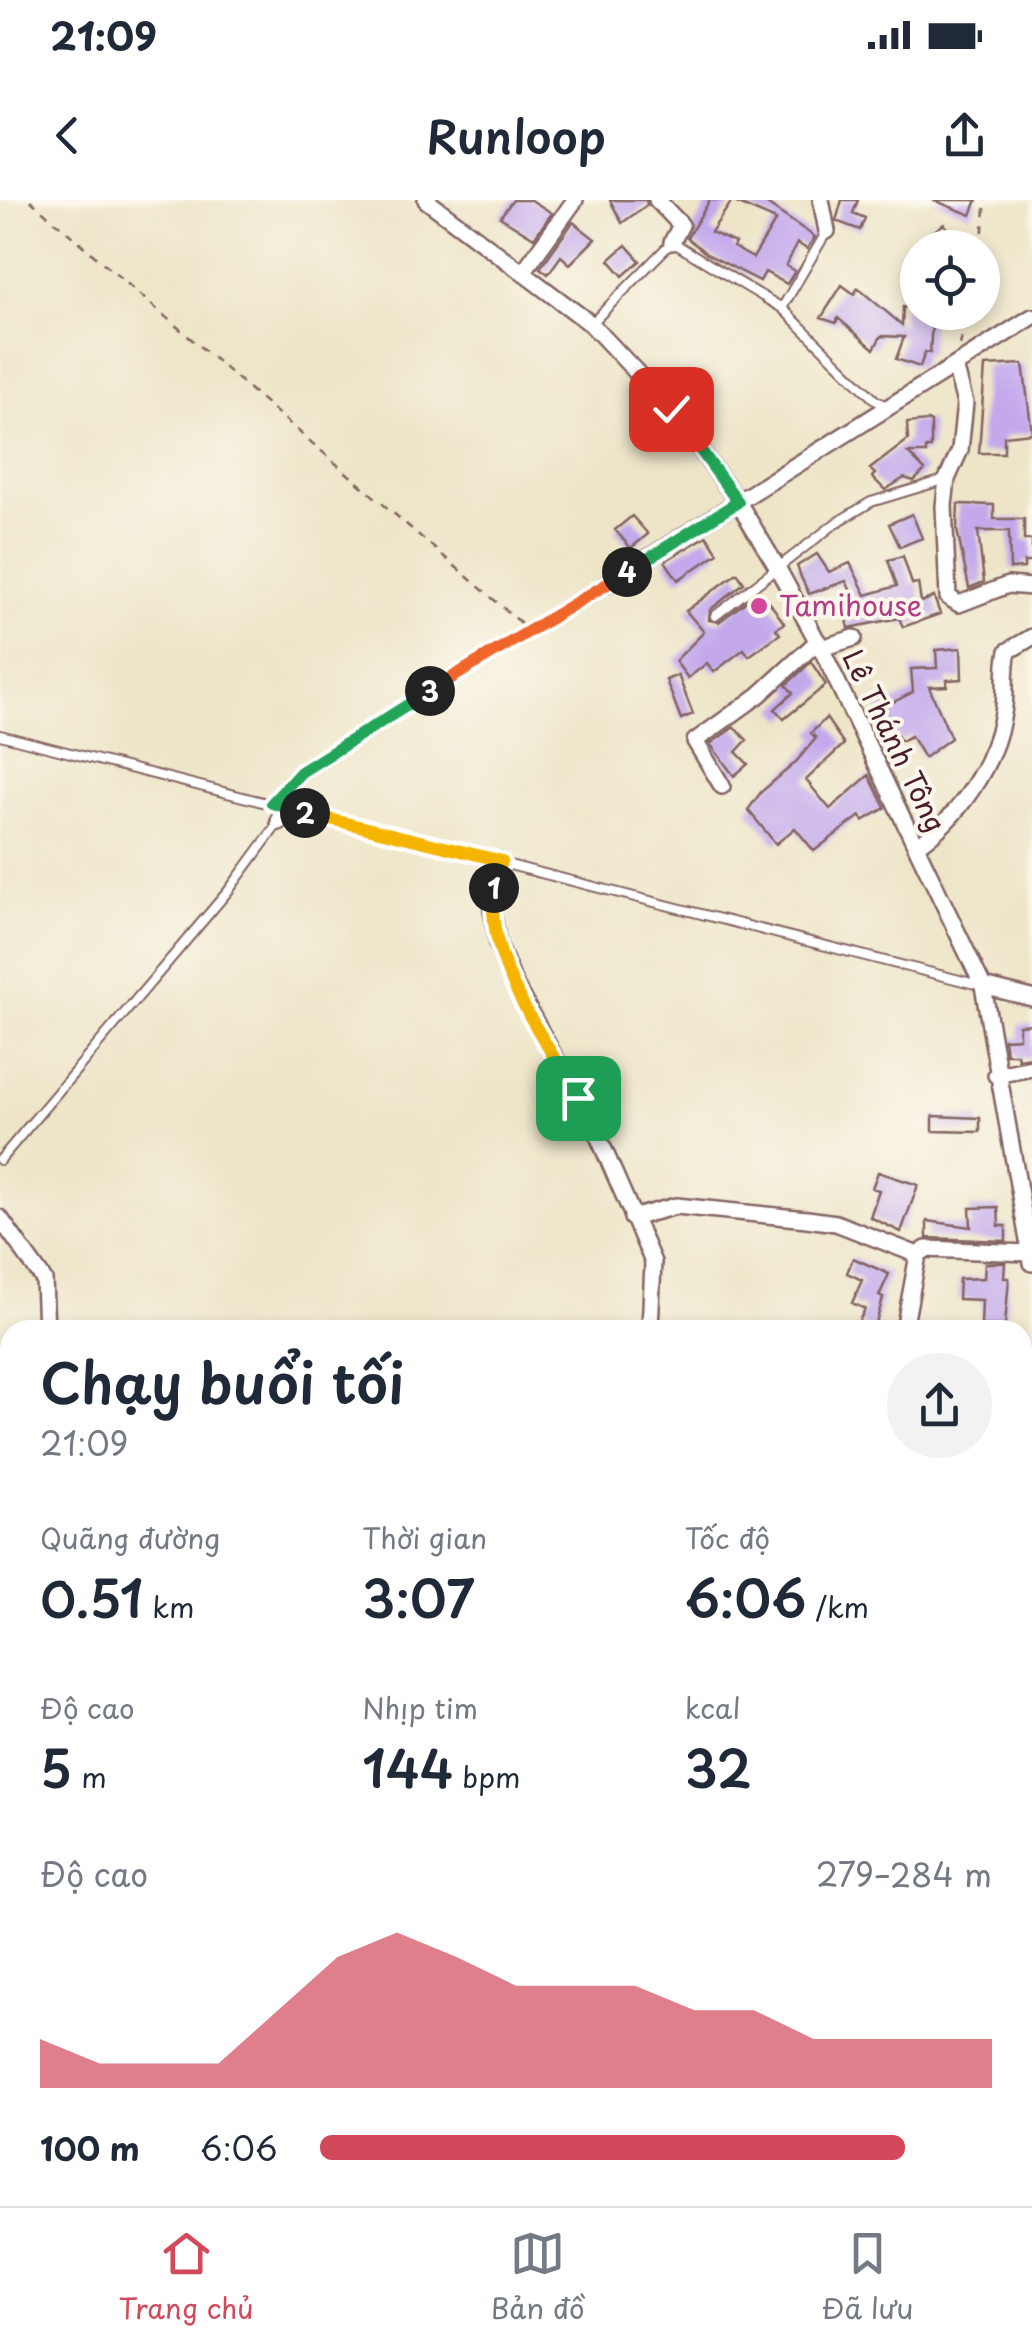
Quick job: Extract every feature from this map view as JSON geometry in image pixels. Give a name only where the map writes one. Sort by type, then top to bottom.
[{"type":"street","points":[[523,272],[575,200]]},
{"type":"street","points":[[656,200],[681,226],[672,242]]},
{"type":"street","points":[[821,200],[827,231]]},
{"type":"street","name":"Lê Thánh Tông","points":[[434,202],[592,324],[671,409],[738,502],[776,567],[820,645],[983,986],[1030,1258]]},
{"type":"street","points":[[607,584],[1032,318]]},
{"type":"street","points":[[955,366],[966,403],[960,450],[947,479],[943,540],[948,597],[959,604],[1008,584],[1032,587]]},
{"type":"street","points":[[916,846],[951,821],[996,743],[1004,710],[1008,651],[1032,636]]},
{"type":"street","points":[[722,786],[695,741],[820,645],[854,638]]},
{"type":"street","points":[[502,861],[492,910],[498,944],[515,985],[598,1136],[652,1262],[650,1320]]},
{"type":"street","points":[[983,986],[1032,998]]},
{"type":"street","points":[[996,1075],[1032,1068]]},
{"type":"street","points":[[632,1218],[676,1206],[807,1218],[836,1223],[918,1255]]},
{"type":"street","points":[[0,1218],[44,1280],[46,1320]]},
{"type":"street","points":[[906,1320],[918,1255],[926,1249],[1030,1258]]},
{"type":"lane","points":[[782,308],[827,231]]},
{"type":"lane","points":[[592,324],[672,242],[782,308],[875,400],[890,408]]},
{"type":"lane","points":[[716,616],[776,567],[872,502],[947,479]]},
{"type":"lane","points":[[0,1160],[228,890],[301,772],[607,584]]},
{"type":"lane","points":[[0,734],[277,811],[502,861],[983,986]]},
{"type":"path","points":[[30,200],[530,630]]},
{"type":"path","points":[[983,230],[986,200]]},
{"type":"path","points":[[955,366],[964,330]]},
{"type":"building","points":[[513,200],[531,200],[552,213],[534,238],[500,217]]},
{"type":"building","points":[[610,200],[646,200],[647,205],[622,223]]},
{"type":"building","points":[[710,200],[761,200],[815,237],[807,249],[797,243],[786,266],[795,271],[787,284],[765,272],[760,281],[707,254],[687,238]],"holes":[[[732,201],[776,220],[753,258],[733,247],[735,243],[711,232]]]},
{"type":"building","points":[[842,200],[858,200],[853,213],[865,218],[860,230],[836,221]]},
{"type":"building","points":[[933,200],[977,200],[971,215]]},
{"type":"building","points":[[573,222],[595,239],[570,264],[561,256],[548,274],[540,268]]},
{"type":"building","points":[[626,245],[640,261],[623,276],[609,260]]},
{"type":"building","points":[[842,285],[854,294],[858,288],[900,323],[900,330],[931,330],[930,353],[925,352],[920,367],[896,359],[904,337],[881,336],[874,349],[838,318],[836,323],[821,318]]},
{"type":"building","points":[[1023,364],[1032,433],[1004,436],[1004,453],[979,453],[985,366]]},
{"type":"building","points":[[931,422],[931,448],[926,448],[926,453],[908,453],[925,470],[914,481],[904,478],[885,490],[872,477],[875,474],[870,469],[908,440],[907,423]]},
{"type":"building","points":[[958,504],[994,505],[994,519],[1024,519],[1024,540],[1032,540],[1032,562],[1024,562],[1024,568],[1010,569],[1009,531],[978,531],[984,582],[969,588],[957,530]]},
{"type":"building","points":[[912,514],[922,538],[900,547],[889,524]]},
{"type":"building","points":[[632,516],[648,534],[631,548],[615,530]]},
{"type":"building","points":[[707,536],[718,553],[678,580],[665,561]]},
{"type":"building","points":[[817,554],[829,572],[850,563],[866,595],[897,586],[888,560],[903,556],[912,584],[918,583],[921,602],[934,597],[940,614],[903,627],[899,618],[849,628],[847,620],[855,618],[851,606],[857,604],[846,581],[809,594],[801,577],[797,566]]},
{"type":"building","points":[[737,573],[744,583],[710,610],[709,620],[719,622],[752,597],[762,609],[770,603],[784,623],[776,629],[780,634],[749,656],[744,649],[714,672],[707,663],[688,678],[675,661],[704,632],[686,611]]},
{"type":"building","points":[[961,648],[962,679],[947,680],[947,686],[929,687],[951,738],[924,758],[911,736],[901,741],[878,710],[913,692],[911,669],[937,668],[936,650]]},
{"type":"building","points":[[811,662],[826,685],[784,719],[775,709],[793,693],[786,685]]},
{"type":"building","points":[[678,675],[693,714],[681,719],[666,680]]},
{"type":"building","points":[[826,718],[844,744],[806,780],[830,809],[869,775],[885,808],[863,821],[860,816],[814,851],[795,828],[776,844],[748,810],[761,792],[795,763],[816,738],[811,733]]},
{"type":"building","points":[[734,727],[747,740],[736,752],[748,764],[734,776],[710,744]]},
{"type":"building","points":[[1032,1024],[1032,1057],[1018,1059],[1017,1054],[1006,1054],[1004,1039],[1019,1038],[1019,1025]]},
{"type":"building","points":[[933,1116],[980,1118],[980,1132],[933,1131]]},
{"type":"building","points":[[878,1172],[918,1185],[901,1232],[870,1217],[879,1190],[872,1188]]},
{"type":"building","points":[[998,1207],[999,1226],[1006,1226],[1006,1241],[927,1238],[927,1221],[971,1227],[970,1208]]},
{"type":"building","points":[[853,1258],[889,1274],[879,1296],[883,1298],[877,1320],[860,1320],[865,1309],[852,1303],[862,1280],[847,1273]]},
{"type":"building","points":[[985,1263],[1005,1263],[1004,1278],[1009,1278],[1006,1320],[981,1320],[982,1300],[958,1299],[959,1279],[984,1278]]},
{"type":"place","name":"Tamihouse","points":[[759,606]]},
{"type":"route","points":[[578,1098],[515,985],[498,944],[492,910],[493,890],[502,861],[272,803],[301,772],[738,502],[671,409]]}]
